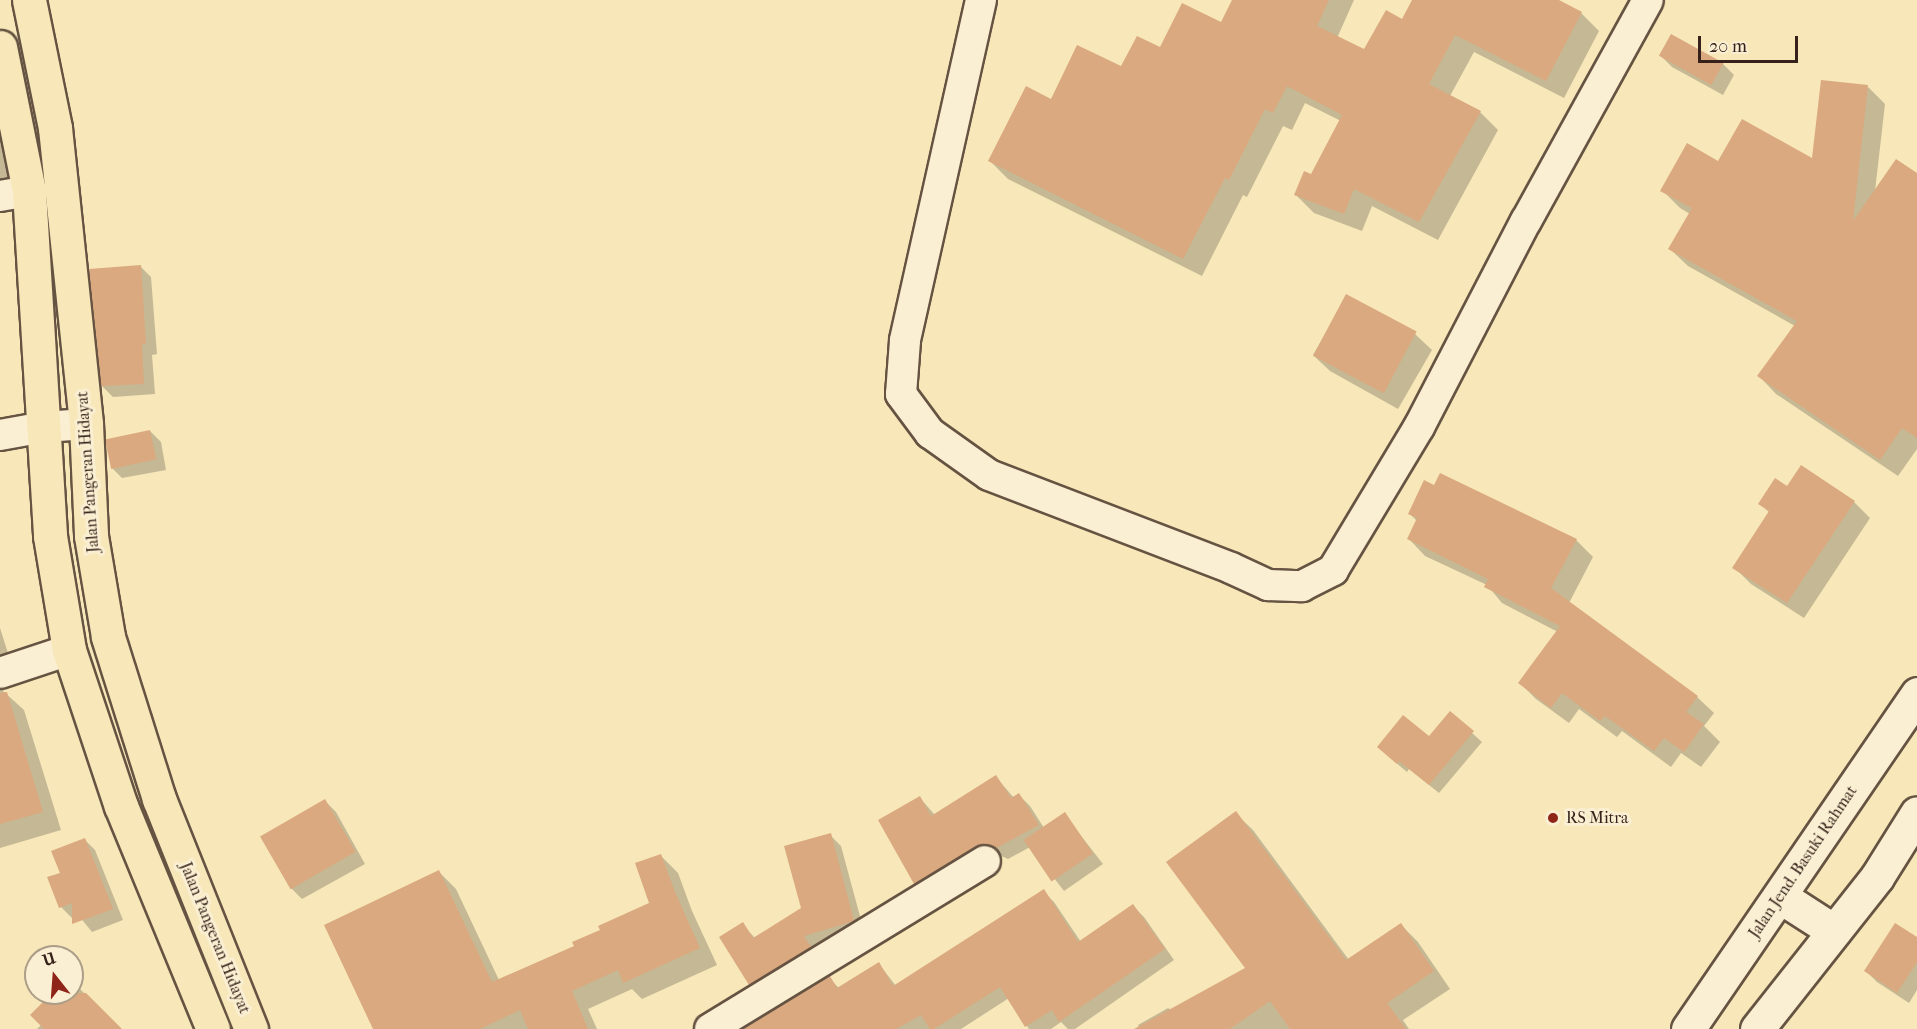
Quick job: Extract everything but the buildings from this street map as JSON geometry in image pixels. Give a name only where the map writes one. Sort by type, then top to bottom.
[{"type":"highway","name":"Jalan Pangeran Hidayat","points":[[29,0],[55,128],[86,424],[91,537],[108,637],[159,799],[251,1029]]},
{"type":"highway","points":[[0,48],[20,143],[14,193],[44,427],[50,536],[69,650],[121,806],[213,1029]]},
{"type":"main road","name":"Jalan Jend. Basuki Rahmat","points":[[1688,1029],[1917,694]]},
{"type":"main road","points":[[1757,1029],[1877,877],[1917,813]]},
{"type":"main road","points":[[1780,897],[1834,931]]},
{"type":"street","points":[[981,0],[905,341],[902,394],[930,433],[989,475],[1231,568],[1268,585],[1302,586],[1333,570],[1419,427],[1526,221],[1648,0]]},
{"type":"street","points":[[0,435],[44,427],[86,424]]},
{"type":"street","points":[[0,673],[69,650]]},
{"type":"street","points":[[710,1029],[985,861]]},
{"type":"place","name":"RS Mitra","points":[[1553,818]]}]
